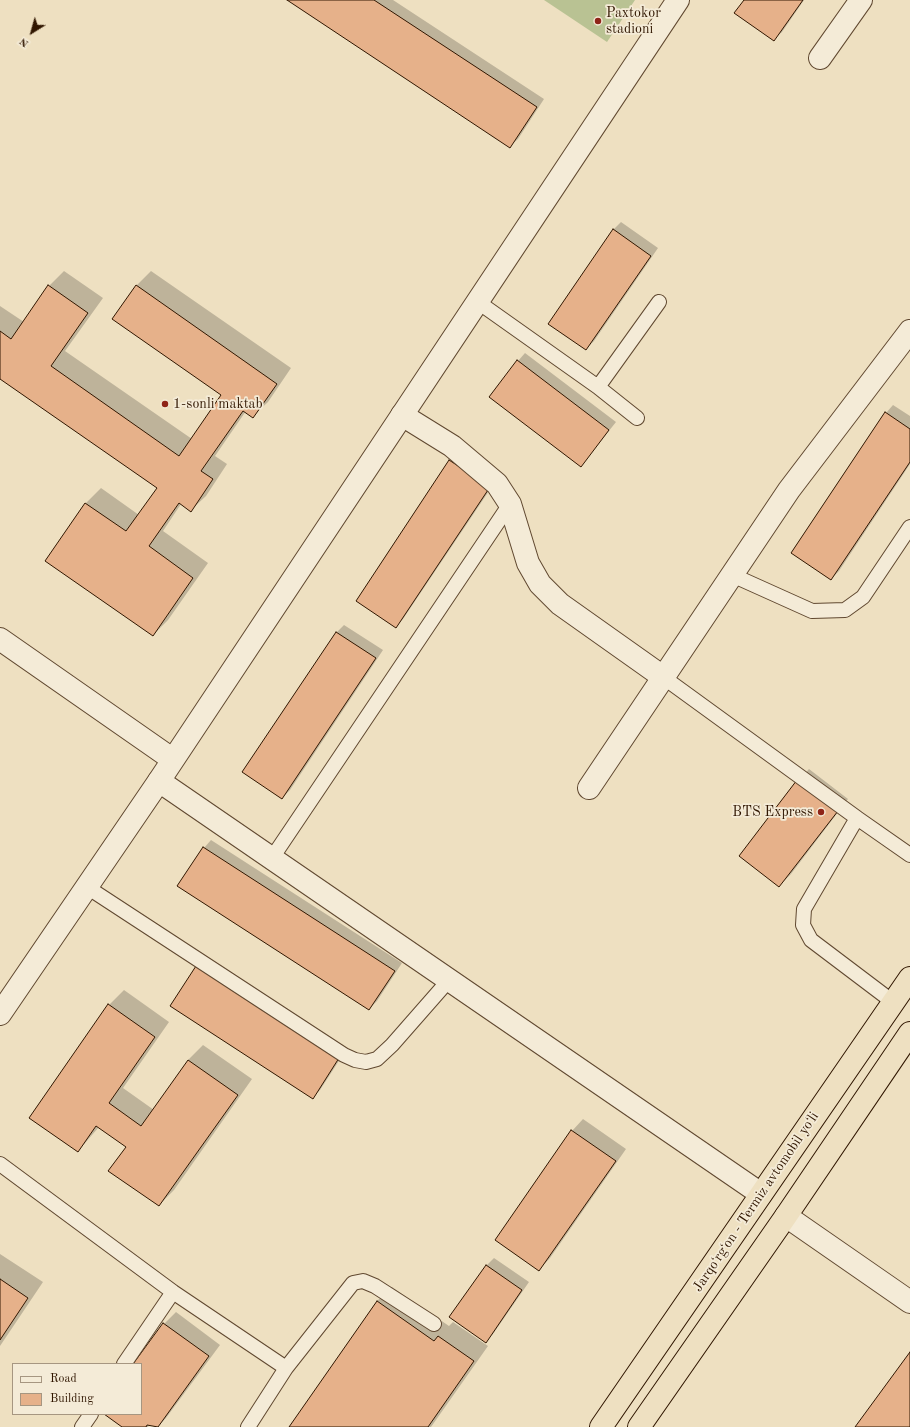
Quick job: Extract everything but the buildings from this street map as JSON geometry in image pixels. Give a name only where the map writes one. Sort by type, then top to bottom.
[{"type":"highway","name":"Jarqoʻrgʻon - Termiz avtomobil yoʻli","points":[[601,1427],[910,978]]},
{"type":"highway","points":[[640,1427],[910,1033]]},
{"type":"street","points":[[0,1014],[159,781],[172,759],[678,0]]},
{"type":"street","points":[[820,58],[861,0]]},
{"type":"street","points":[[589,788],[789,490],[910,331]]},
{"type":"street","points":[[402,415],[452,446],[497,484],[510,504],[528,563],[540,584],[560,604],[663,677]]},
{"type":"street","points":[[0,639],[172,759]]},
{"type":"street","points":[[159,781],[761,1194]]},
{"type":"street","points":[[786,1216],[910,1302]]},
{"type":"lane","points":[[478,302],[598,387],[637,418]]},
{"type":"lane","points":[[598,387],[659,302]]},
{"type":"lane","points":[[272,858],[510,504]]},
{"type":"lane","points":[[732,575],[812,611],[845,610],[863,596],[910,527]]},
{"type":"lane","points":[[663,677],[910,855]]},
{"type":"lane","points":[[857,818],[804,909],[803,925],[811,940],[893,1002]]},
{"type":"lane","points":[[87,887],[344,1055],[355,1060],[366,1062],[377,1060],[449,980]]},
{"type":"lane","points":[[0,1164],[173,1292],[286,1368]]},
{"type":"lane","points":[[248,1427],[286,1368],[353,1283],[363,1281],[375,1286],[434,1324]]},
{"type":"lane","points":[[125,1363],[173,1292]]},
{"type":"lane","points":[[82,1427],[90,1415]]},
{"type":"green space","name":"Paxtokor stadioni","points":[[544,0],[635,0],[607,42]]},
{"type":"place","name":"Paxtokor stadioni","points":[[598,21]]},
{"type":"place","name":"1-sonli maktab","points":[[165,404]]},
{"type":"place","name":"BTS Express","points":[[821,812]]}]
